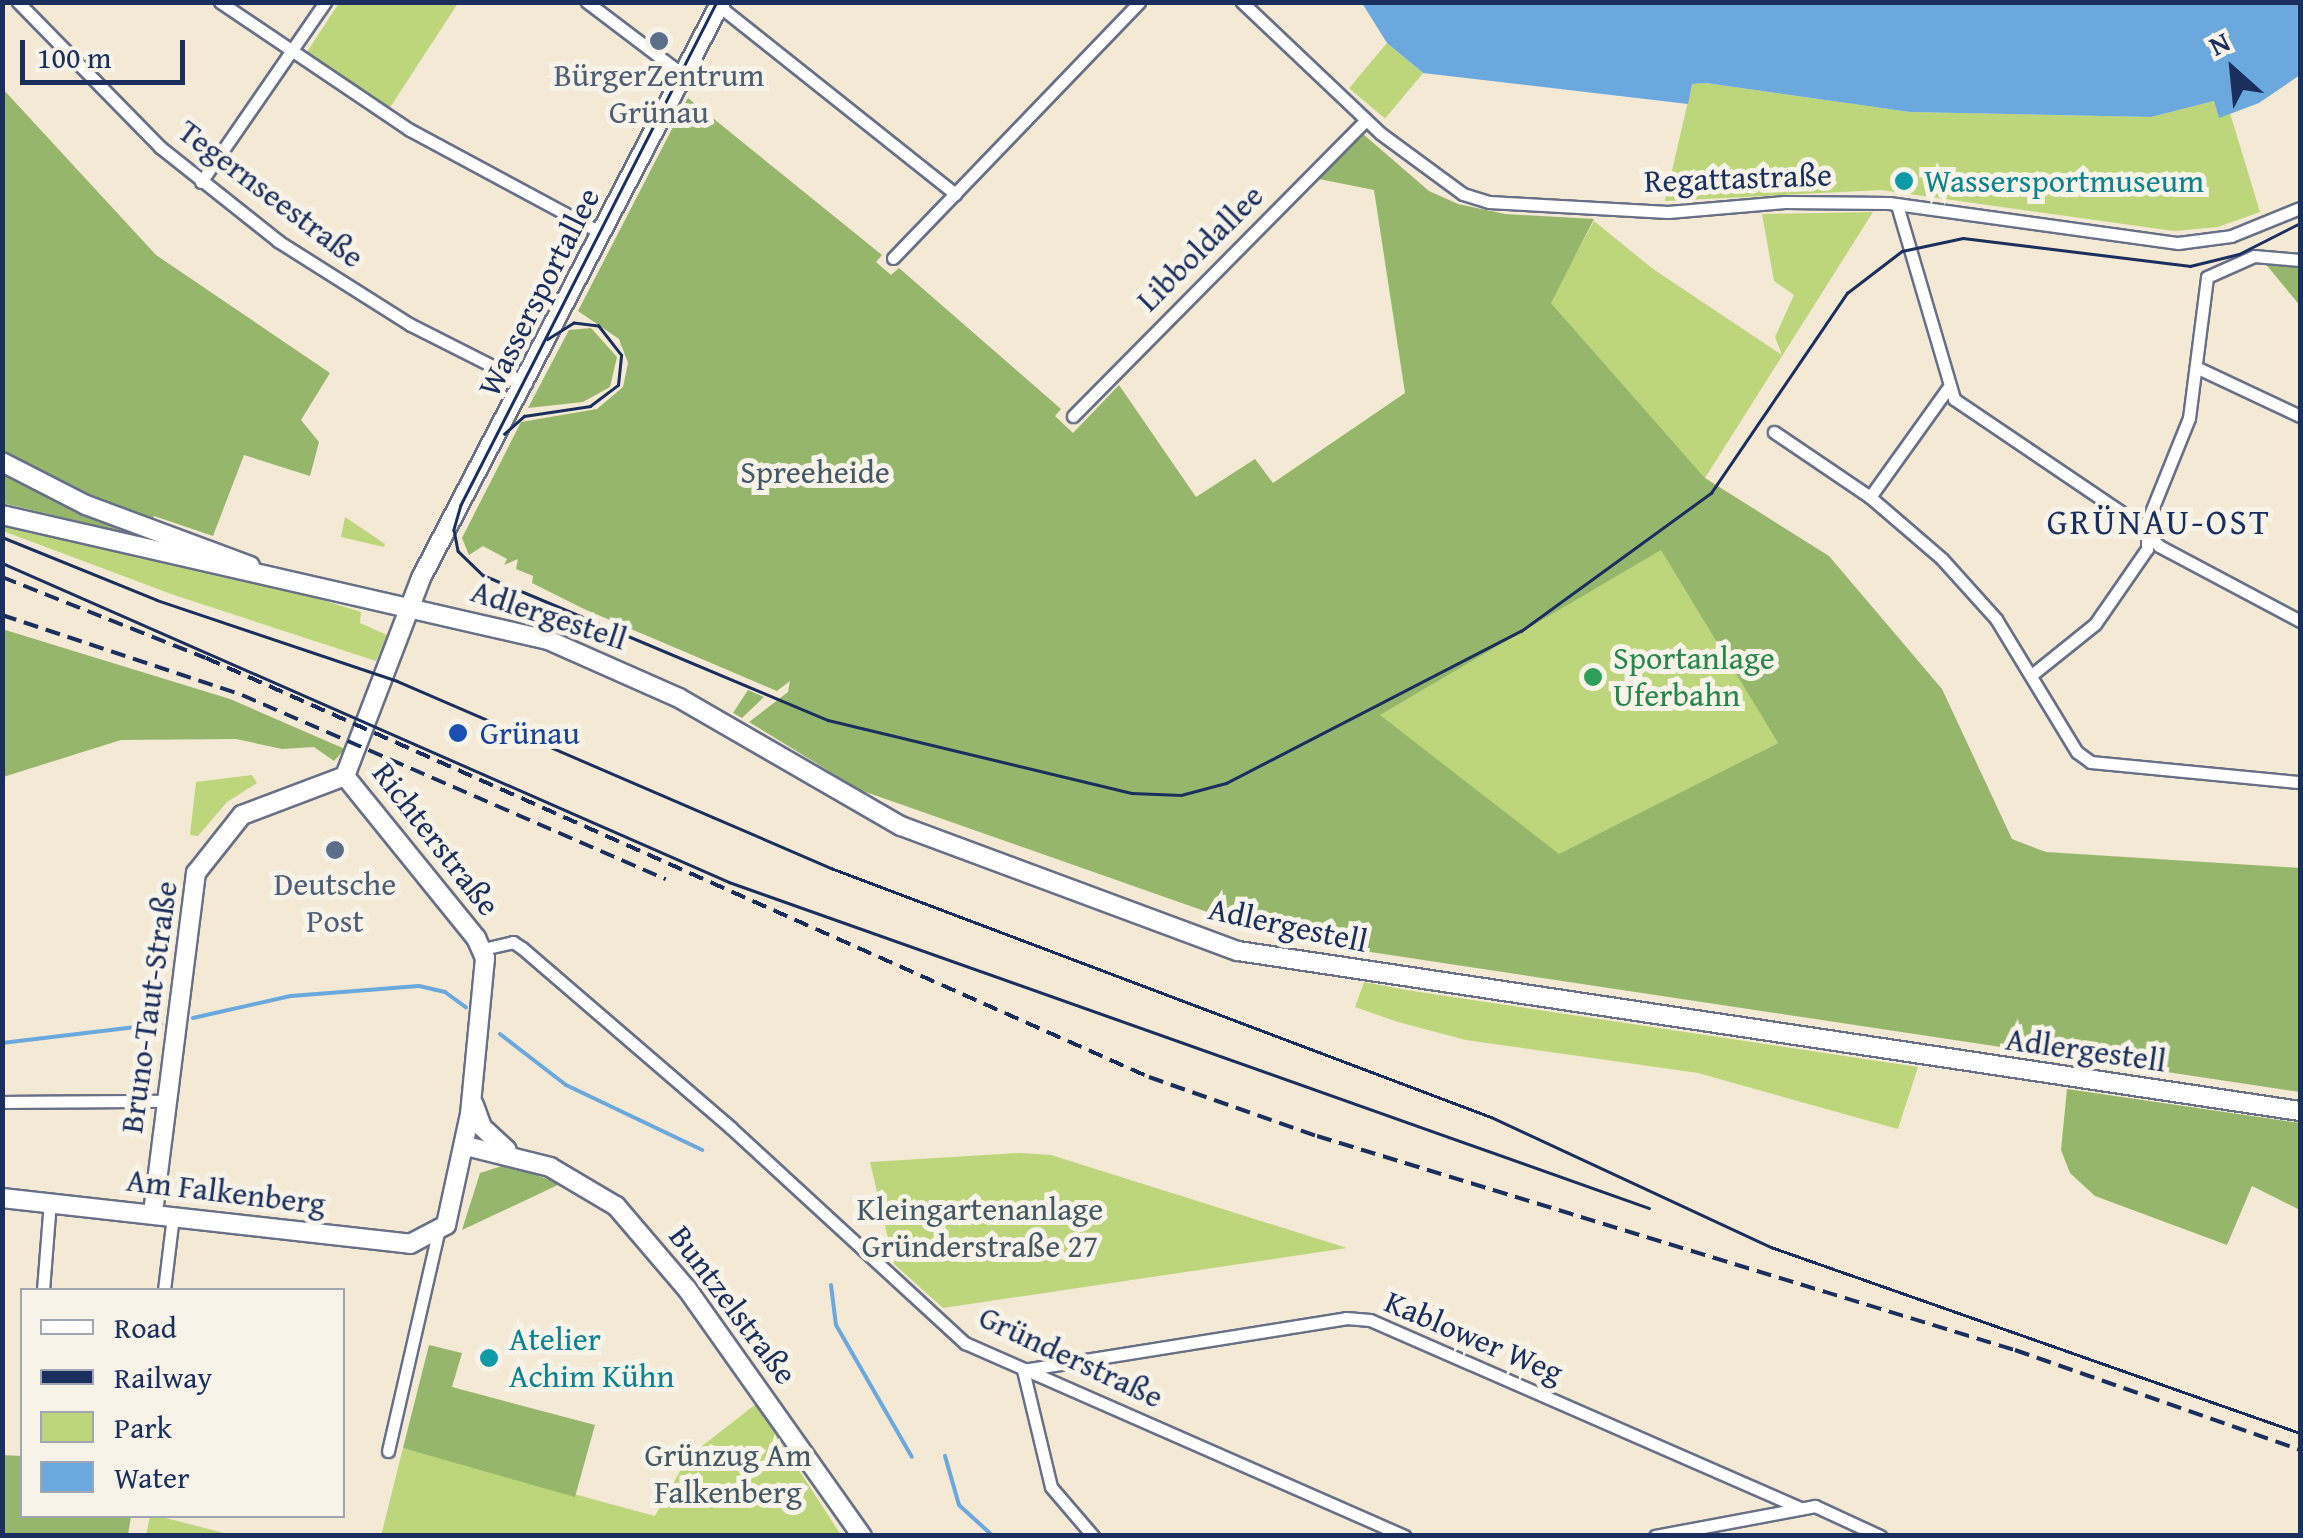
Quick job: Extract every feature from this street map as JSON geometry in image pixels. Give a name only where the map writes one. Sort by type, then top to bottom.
[{"type":"main road","name":"Wassersportallee","points":[[410,607],[720,4]]},
{"type":"main road","name":"Adlergestell","points":[[2,462],[86,505],[268,574]]},
{"type":"main road","name":"Adlergestell","points":[[2,514],[494,624],[604,661],[901,826],[1238,951],[2300,1111]]},
{"type":"main road","name":"Richterstraße","points":[[410,607],[344,776],[482,949],[466,1146],[450,1214],[438,1232]]},
{"type":"main road","name":"Bruno-Taut-Straße","points":[[153,1213],[196,874],[242,815],[344,776]]},
{"type":"main road","name":"Buntzelstraße","points":[[472,1099],[482,1127],[516,1156]]},
{"type":"main road","name":"Buntzelstraße","points":[[466,1146],[516,1156],[584,1184],[616,1206],[698,1304],[862,1536]]},
{"type":"main road","name":"Am Falkenberg","points":[[2,1198],[410,1244],[438,1232]]},
{"type":"street","name":"Tegernseestraße","points":[[18,2],[201,182],[370,301],[526,384]]},
{"type":"street","points":[[220,2],[410,130],[603,234]]},
{"type":"street","points":[[201,182],[325,2]]},
{"type":"street","points":[[588,2],[683,75]]},
{"type":"street","points":[[893,258],[1138,2]]},
{"type":"street","name":"Regattastraße","points":[[1242,2],[1366,120],[1463,194],[1528,205],[1668,212],[1785,202],[1897,205],[2178,243],[2231,236],[2300,208]]},
{"type":"street","points":[[720,4],[955,194]]},
{"type":"street","name":"Libboldallee","points":[[1073,416],[1366,120]]},
{"type":"street","points":[[1897,205],[1948,388],[2147,534],[2300,621]]},
{"type":"street","points":[[2231,236],[2242,260]]},
{"type":"street","points":[[2034,673],[2115,600],[2147,549],[2147,534],[2178,460],[2198,368],[2203,284],[2242,260],[2265,255],[2300,260]]},
{"type":"street","points":[[2198,368],[2300,416]]},
{"type":"street","points":[[1870,497],[1948,388]]},
{"type":"street","points":[[1774,432],[1870,497],[1961,578],[2034,673],[2076,752],[2091,762],[2300,782]]},
{"type":"street","name":"Gründerstraße","points":[[482,949],[514,942],[522,948],[732,1128],[965,1343],[1405,1536]]},
{"type":"street","points":[[2,1102],[165,1100]]},
{"type":"street","points":[[43,1288],[50,1202]]},
{"type":"street","points":[[164,1288],[172,1216]]},
{"type":"street","points":[[388,1450],[435,1267],[438,1232]]},
{"type":"street","name":"Kablower Weg","points":[[1023,1370],[1346,1318],[1370,1320],[1800,1508],[1833,1510],[1880,1536]]},
{"type":"street","points":[[1023,1370],[1051,1487],[1093,1536]]},
{"type":"street","points":[[1655,1536],[1800,1508]]},
{"type":"green space","points":[[339,3],[458,3],[389,109],[305,55]]},
{"type":"green space","points":[[1387,43],[1423,73],[1385,118],[1349,88]]},
{"type":"green space","points":[[1692,84],[1910,112],[2151,117],[2214,101],[2219,117],[2230,113],[2260,212],[2218,227],[2174,231],[1881,190],[1665,201]]},
{"type":"green space","points":[[2,88],[156,255],[330,373],[301,420],[319,442],[310,476],[244,455],[213,536],[154,516],[143,537],[3,503]]},
{"type":"green space","name":"Spreeheide","points":[[688,98],[882,255],[876,262],[891,275],[899,268],[1061,409],[1055,416],[1073,433],[1119,385],[1196,497],[1255,459],[1273,483],[1405,393],[1374,190],[1319,179],[1363,134],[1429,191],[1458,204],[1505,214],[1594,219],[1551,303],[1705,478],[1829,556],[1942,689],[2012,839],[2046,852],[2300,868],[2300,1092],[1284,939],[860,790],[749,722],[788,692],[790,681],[777,691],[584,609],[532,583],[533,576],[516,569],[518,559],[504,565],[507,559],[483,546],[469,555],[462,538],[521,422],[597,409],[623,387],[628,363],[619,339],[578,311]],"holes":[[[1661,550],[1778,743],[1559,854],[1380,715]]]},
{"type":"green space","points":[[1873,212],[1705,478],[1550,302],[1594,221],[1653,269],[1782,355],[1775,337],[1794,295],[1774,281],[1762,214]]},
{"type":"green space","points":[[2264,262],[2300,267],[2300,305],[2297,302]]},
{"type":"green space","points":[[591,328],[617,357],[610,387],[583,402],[528,408],[569,330]]},
{"type":"green space","points":[[345,517],[385,544],[384,547],[341,537]]},
{"type":"green space","points":[[3,523],[274,585],[361,612],[360,623],[387,635],[376,661],[174,595],[3,531]]},
{"type":"green space","name":"Sportanlage Uferbahn","points":[[1661,549],[1778,743],[1559,855],[1379,715]]},
{"type":"green space","points":[[2,629],[230,699],[345,749],[334,761],[314,747],[282,749],[236,739],[121,740],[3,777]]},
{"type":"green space","points":[[748,690],[764,697],[742,718],[733,713]]},
{"type":"green space","points":[[252,775],[257,783],[227,802],[198,836],[190,835],[196,782]]},
{"type":"green space","points":[[1364,982],[1918,1067],[1898,1129],[1698,1073],[1466,1040],[1398,1022],[1355,1007]]},
{"type":"green space","points":[[2067,1089],[2300,1123],[2300,1210],[2252,1186],[2227,1245],[2095,1196],[2070,1173],[2061,1150]]},
{"type":"green space","name":"Kleingartenanlage Gründerstraße 27","points":[[1020,1153],[1051,1155],[1347,1248],[943,1308],[894,1264],[870,1162]]},
{"type":"green space","points":[[508,1164],[560,1184],[462,1230],[480,1173]]},
{"type":"green space","points":[[429,1345],[462,1353],[452,1387],[595,1425],[575,1497],[403,1448]]},
{"type":"green space","name":"Grünzug Am Falkenberg","points":[[756,1404],[841,1535],[381,1536],[403,1448],[655,1516],[688,1457]]},
{"type":"green space","points":[[2,1455],[20,1456],[20,1518],[131,1518],[128,1535],[3,1535]]},
{"type":"green space","points":[[150,1518],[166,1518],[232,1535],[146,1535]]},
{"type":"water","points":[[1362,3],[2300,3],[2300,75],[2259,103],[2219,118],[2214,101],[2151,117],[1910,112],[1706,83],[1692,84],[1688,104],[1423,73],[1387,43]]},
{"type":"waterway","points":[[193,1018],[291,996],[419,986],[445,992],[466,1007]]},
{"type":"waterway","points":[[2,1043],[161,1024]]},
{"type":"waterway","points":[[500,1034],[566,1085],[702,1150]]},
{"type":"waterway","points":[[831,1285],[836,1325],[912,1457]]},
{"type":"waterway","points":[[945,1456],[959,1505],[993,1536]]},
{"type":"tram line","points":[[717,2],[461,505],[454,530],[458,551],[483,575],[828,720],[1132,793],[1181,795],[1226,783],[1521,631],[1711,493],[1847,293],[1902,251],[1963,238],[2190,266],[2239,254],[2300,223]]},
{"type":"tram line","points":[[504,434],[524,416],[590,406],[618,385],[621,355],[598,326],[574,323],[548,339]]},
{"type":"tram line","points":[[2,537],[157,600],[397,681],[831,868],[1491,1117],[1771,1247],[2300,1433]]},
{"type":"tram line","points":[[2,563],[729,882],[1649,1208]]},
{"type":"railway","points":[[2,577],[206,658],[1149,1077],[1317,1136],[2015,1350],[2300,1450]]},
{"type":"railway","points":[[2,615],[242,695],[666,879]]},
{"type":"place","name":"BürgerZentrum Grünau","points":[[659,41]]},
{"type":"place","name":"Wassersportmuseum","points":[[1904,181]]},
{"type":"place","name":"Sportanlage Uferbahn","points":[[1593,677]]},
{"type":"place","name":"Grünau","points":[[458,733]]},
{"type":"place","name":"Deutsche Post","points":[[335,850]]},
{"type":"place","name":"Atelier Achim Kühn","points":[[489,1358]]},
{"type":"district","name":"GRÜNAU-OST","points":[[2159,522]]}]
